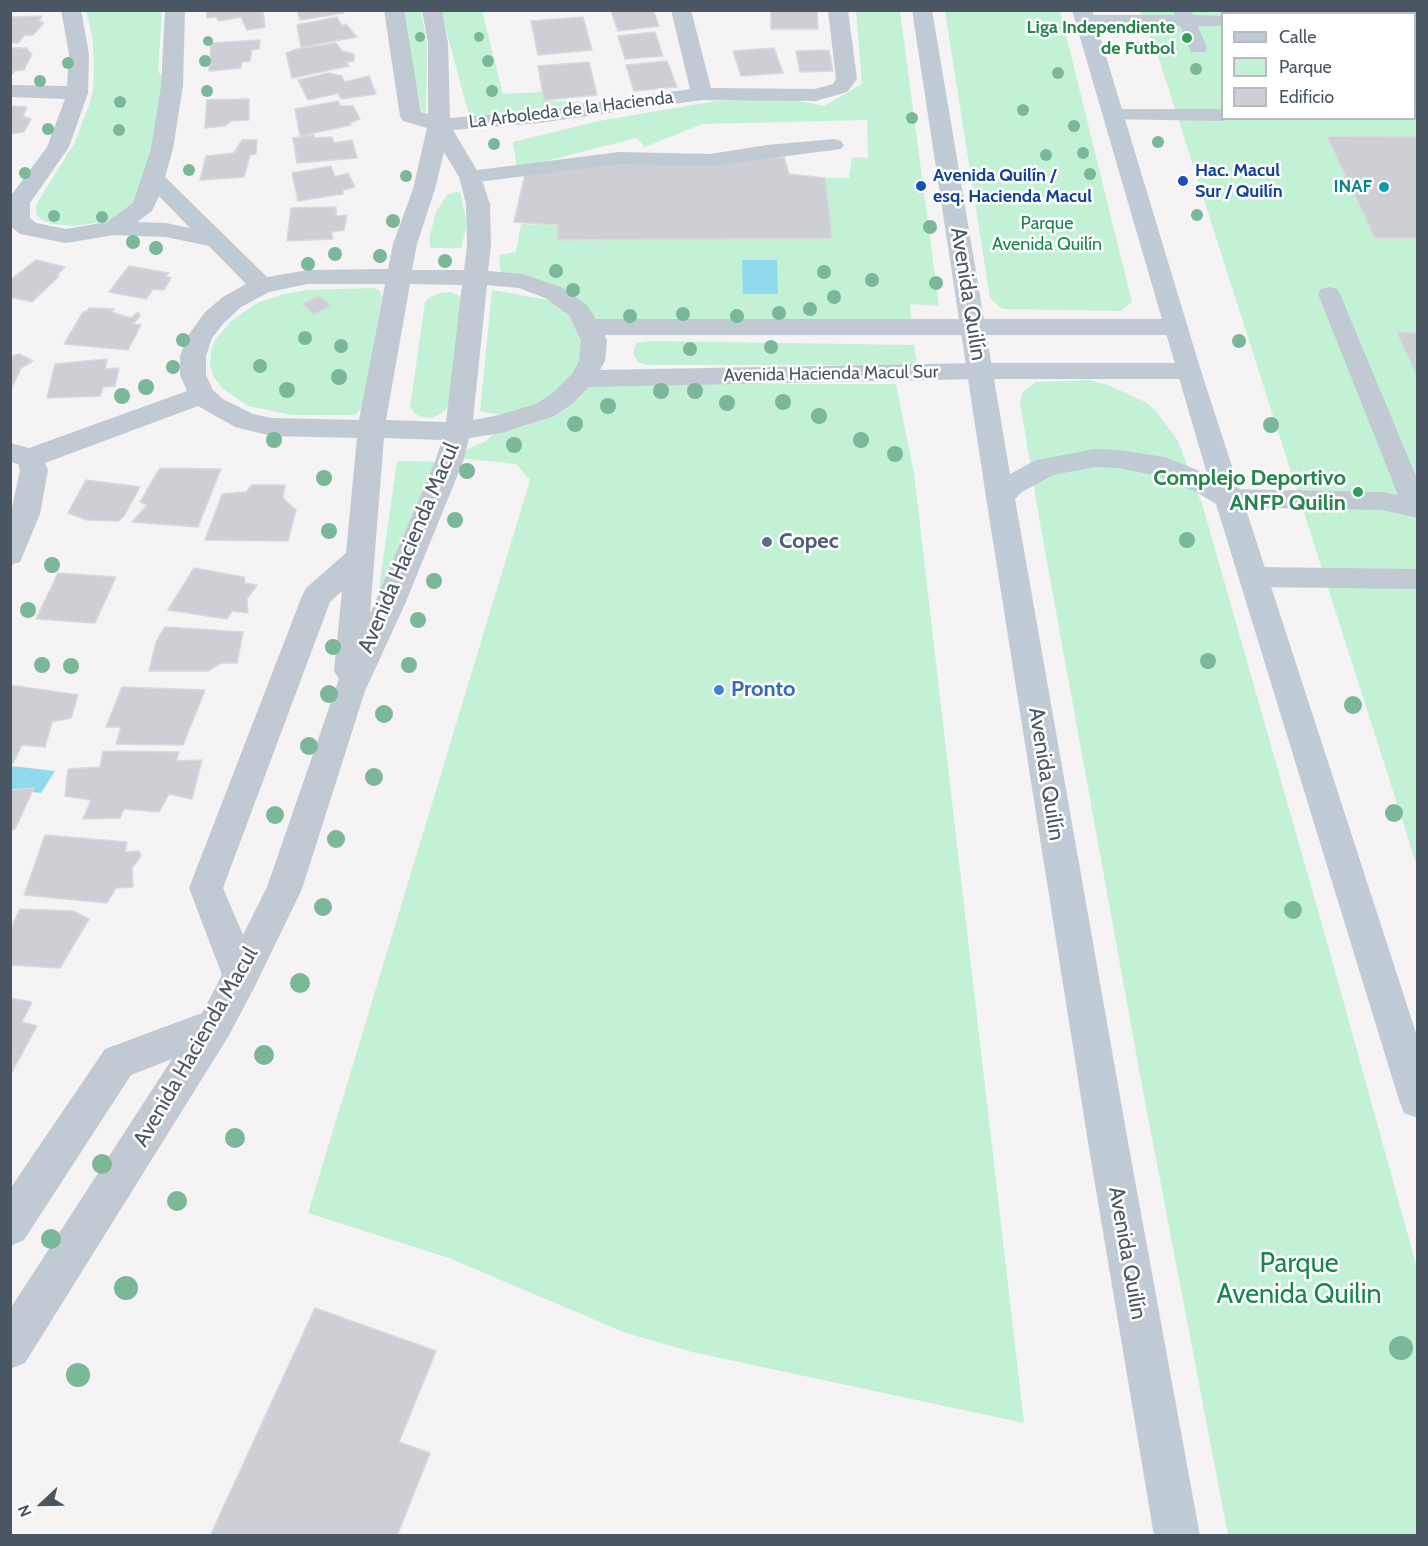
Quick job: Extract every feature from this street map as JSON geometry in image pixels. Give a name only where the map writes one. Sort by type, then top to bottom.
[{"type":"main road","name":"Avenida Quilín","points":[[922,10],[1000,497],[1106,1131],[1177,1536]]},
{"type":"main road","points":[[1084,15],[1227,498],[1412,1064],[1418,1100]]},
{"type":"main road","points":[[1000,497],[1012,485],[1046,467],[1095,458],[1118,459],[1165,467],[1208,486],[1227,498]]},
{"type":"street","points":[[71,10],[79,54],[77,93],[58,147],[18,203],[14,221],[28,229],[55,235],[90,233],[114,228],[166,230],[216,241]]},
{"type":"street","points":[[114,228],[144,206],[154,179],[172,86],[176,10]]},
{"type":"street","points":[[394,10],[411,116],[439,125]]},
{"type":"street","name":"Avenida Hacienda Macul","points":[[349,691],[371,430],[405,244],[424,189],[439,125],[438,43],[432,10]]},
{"type":"street","name":"La Arboleda de la Hacienda","points":[[681,10],[702,94]]},
{"type":"street","name":"La Arboleda de la Hacienda","points":[[439,125],[539,117],[702,94],[816,95],[840,88],[847,79],[838,10]]},
{"type":"street","points":[[10,91],[77,93]]},
{"type":"street","name":"Avenida Hacienda Macul","points":[[10,1348],[215,1025],[241,976],[284,889],[349,691],[449,462],[458,431],[477,278],[478,204],[470,177],[439,125]]},
{"type":"street","points":[[154,179],[262,286]]},
{"type":"street","points":[[308,277],[477,278],[523,281],[554,293],[578,310],[589,327],[594,341],[592,361],[582,379],[563,398],[545,410],[502,424],[458,431],[272,427],[245,422],[214,405],[202,395],[193,375],[193,356],[200,337],[214,318],[232,302],[262,286],[308,277]]},
{"type":"street","points":[[589,327],[1175,327]]},
{"type":"street","name":"Avenida Hacienda Macul Sur","points":[[582,379],[980,370],[1188,371]]},
{"type":"street","points":[[10,555],[26,514],[34,470],[20,455],[202,395]]},
{"type":"street","points":[[241,976],[206,888],[317,596],[359,558]]},
{"type":"street","points":[[10,1226],[118,1062],[215,1025]]},
{"type":"lane","points":[[1084,15],[1184,16],[1221,21]]},
{"type":"lane","points":[[1184,16],[1198,48]]},
{"type":"lane","points":[[1113,116],[1221,115]]},
{"type":"lane","points":[[470,177],[619,158],[710,160],[767,151],[834,145]]},
{"type":"lane","points":[[1329,294],[1417,509]]},
{"type":"lane","points":[[1227,498],[1382,501],[1417,509]]},
{"type":"lane","points":[[1253,577],[1418,579]]},
{"type":"green space","points":[[86,11],[162,11],[158,72],[163,76],[153,151],[134,204],[113,220],[76,226],[53,224],[42,220],[36,214],[36,205],[75,142],[93,91],[92,35]]},
{"type":"green space","points":[[401,11],[421,11],[427,44],[426,113],[422,111]]},
{"type":"green space","points":[[441,11],[482,11],[503,94],[542,92],[544,100],[586,103],[478,118],[469,115]]},
{"type":"green space","points":[[856,11],[900,11],[939,306],[910,304],[912,322],[597,319],[575,298],[501,274],[499,255],[516,252],[521,224],[832,238],[825,178],[849,178],[852,157],[868,158],[867,120],[702,124],[645,147],[637,138],[517,168],[513,142],[599,121],[716,101],[784,98],[824,106],[862,84]]},
{"type":"green space","name":"Parque Avenida Quilín","points":[[945,11],[1060,11],[1132,302],[1121,311],[1002,309],[990,298]]},
{"type":"green space","name":"Complejo Deportivo ANFP Quilin","points":[[1140,11],[1417,11],[1417,866],[1160,62]]},
{"type":"green space","points":[[460,191],[467,224],[461,248],[431,248],[429,240],[436,212],[447,195]]},
{"type":"green space","points":[[373,288],[379,290],[382,297],[362,408],[355,415],[292,415],[248,406],[222,388],[214,377],[210,365],[215,340],[231,321],[257,303],[306,290]]},
{"type":"green space","points":[[492,290],[548,300],[566,311],[579,324],[587,342],[584,362],[550,400],[507,416],[480,411]]},
{"type":"green space","points":[[451,292],[464,298],[449,406],[432,418],[418,416],[410,408],[425,302],[440,293]]},
{"type":"green space","points":[[651,341],[914,345],[917,365],[648,365],[638,362],[633,354],[636,343]]},
{"type":"green space","name":"Parque Avenida Quilin","points":[[1089,380],[1108,385],[1145,402],[1156,411],[1178,441],[1203,507],[1329,949],[1417,1268],[1417,1535],[1228,1535],[1143,1091],[1020,402],[1022,393],[1036,382]]},
{"type":"green space","points":[[594,384],[896,384],[914,473],[1024,1423],[692,1352],[626,1333],[449,1258],[308,1213],[530,480],[516,464],[450,457],[486,441],[495,432],[526,426]]},
{"type":"green space","points":[[397,461],[449,462],[376,610]]},
{"type":"water","points":[[742,260],[777,260],[778,294],[743,294]]},
{"type":"water","points":[[11,766],[55,771],[41,793],[33,792],[34,788],[11,790]]},
{"type":"building","points":[[206,10],[263,10],[265,27],[247,30],[241,17],[219,21],[216,17],[207,18]]},
{"type":"building","points":[[297,10],[343,10],[344,13],[300,20]]},
{"type":"building","points":[[653,10],[659,26],[618,31],[611,11]]},
{"type":"building","points":[[771,10],[817,10],[818,29],[771,29]]},
{"type":"building","points":[[42,16],[39,21],[44,23],[33,35],[25,35],[18,43],[10,42],[10,17]]},
{"type":"building","points":[[337,17],[342,26],[346,24],[357,37],[301,47],[297,25]]},
{"type":"building","points":[[583,17],[592,50],[538,55],[531,21]]},
{"type":"building","points":[[655,32],[663,56],[625,59],[618,36]]},
{"type":"building","points":[[260,40],[259,49],[252,50],[250,61],[242,62],[241,68],[209,71],[211,43]]},
{"type":"building","points":[[336,43],[342,51],[354,54],[354,61],[346,62],[349,66],[292,78],[286,53]]},
{"type":"building","points":[[10,48],[26,48],[32,54],[24,70],[15,71],[10,76]]},
{"type":"building","points":[[774,48],[783,73],[741,76],[733,51]]},
{"type":"building","points":[[829,50],[833,71],[800,72],[796,51]]},
{"type":"building","points":[[667,61],[677,87],[634,91],[626,65]]},
{"type":"building","points":[[589,62],[597,95],[544,100],[538,66]]},
{"type":"building","points":[[328,73],[342,76],[344,82],[369,76],[376,94],[341,99],[339,93],[308,100],[298,80]]},
{"type":"building","points":[[249,99],[249,120],[231,121],[225,126],[205,128],[207,100]]},
{"type":"building","points":[[338,101],[341,106],[353,106],[360,119],[350,123],[351,125],[300,136],[295,109]]},
{"type":"building","points":[[10,106],[27,107],[23,116],[31,119],[24,132],[10,134]]},
{"type":"building","points":[[314,135],[314,138],[332,137],[334,143],[352,140],[357,158],[297,163],[293,138]]},
{"type":"building","name":"INAF","points":[[1327,136],[1418,137],[1418,238],[1375,238]]},
{"type":"building","points":[[242,140],[257,140],[256,154],[250,155],[244,177],[200,180],[206,156],[234,153]]},
{"type":"building","points":[[784,157],[789,174],[825,178],[832,238],[557,240],[558,225],[514,222],[525,174],[619,158],[710,160]]},
{"type":"building","points":[[331,166],[335,177],[348,173],[355,187],[343,190],[343,194],[298,201],[292,173]]},
{"type":"building","points":[[336,207],[336,216],[347,215],[344,230],[331,232],[333,239],[287,241],[291,208]]},
{"type":"building","points":[[36,260],[65,267],[56,276],[59,276],[32,302],[10,297],[10,280]]},
{"type":"building","points":[[129,266],[169,273],[165,276],[171,278],[164,290],[153,289],[146,299],[109,292]]},
{"type":"building","points":[[319,296],[331,306],[314,314],[302,304]]},
{"type":"building","points":[[89,308],[114,309],[111,312],[131,318],[138,312],[140,316],[133,324],[141,325],[128,350],[64,344],[83,312]]},
{"type":"building","points":[[1397,332],[1418,333],[1418,379]]},
{"type":"building","points":[[19,354],[33,361],[21,368],[10,392],[10,357]]},
{"type":"building","points":[[107,359],[105,369],[119,368],[115,386],[103,387],[100,396],[47,398],[55,364]]},
{"type":"building","points":[[160,468],[221,469],[198,527],[132,522],[147,505],[140,502]]},
{"type":"building","points":[[86,480],[140,487],[124,516],[118,521],[87,520],[68,513]]},
{"type":"building","points":[[252,485],[285,485],[283,498],[296,510],[288,541],[205,540],[222,494],[246,492]]},
{"type":"building","points":[[194,568],[244,577],[245,583],[257,585],[247,599],[248,613],[232,611],[227,619],[168,610]]},
{"type":"building","points":[[58,573],[116,577],[95,623],[36,619]]},
{"type":"building","points":[[165,627],[243,632],[237,663],[221,663],[208,671],[149,671],[156,642]]},
{"type":"building","points":[[10,685],[78,695],[71,718],[52,722],[45,747],[22,745],[13,763],[10,762]]},
{"type":"building","points":[[122,687],[205,690],[183,745],[116,744],[121,727],[106,727]]},
{"type":"building","points":[[103,751],[179,752],[176,761],[202,760],[192,799],[169,794],[159,812],[124,809],[120,818],[83,819],[91,800],[65,796],[68,769],[100,767]]},
{"type":"building","points":[[34,788],[15,829],[10,831],[10,790]]},
{"type":"building","points":[[45,835],[127,842],[125,852],[139,851],[141,856],[132,868],[133,887],[116,888],[107,903],[24,895]]},
{"type":"building","points":[[20,909],[73,911],[89,919],[60,968],[10,965],[10,930]]},
{"type":"building","points":[[10,998],[32,1002],[22,1022],[37,1026],[12,1072]]},
{"type":"building","points":[[315,1308],[436,1351],[399,1442],[430,1453],[397,1536],[210,1536]]},
{"type":"place","name":"Liga Independiente de Futbol","points":[[1187,38]]},
{"type":"place","name":"Hac. Macul Sur / Quilín","points":[[1183,181]]},
{"type":"place","name":"Avenida Quilín / esq. Hacienda Macul","points":[[921,186]]},
{"type":"place","name":"INAF","points":[[1384,187]]},
{"type":"place","name":"Complejo Deportivo ANFP Quilin","points":[[1358,492]]},
{"type":"place","name":"Copec","points":[[767,542]]},
{"type":"place","name":"Pronto","points":[[719,690]]}]
